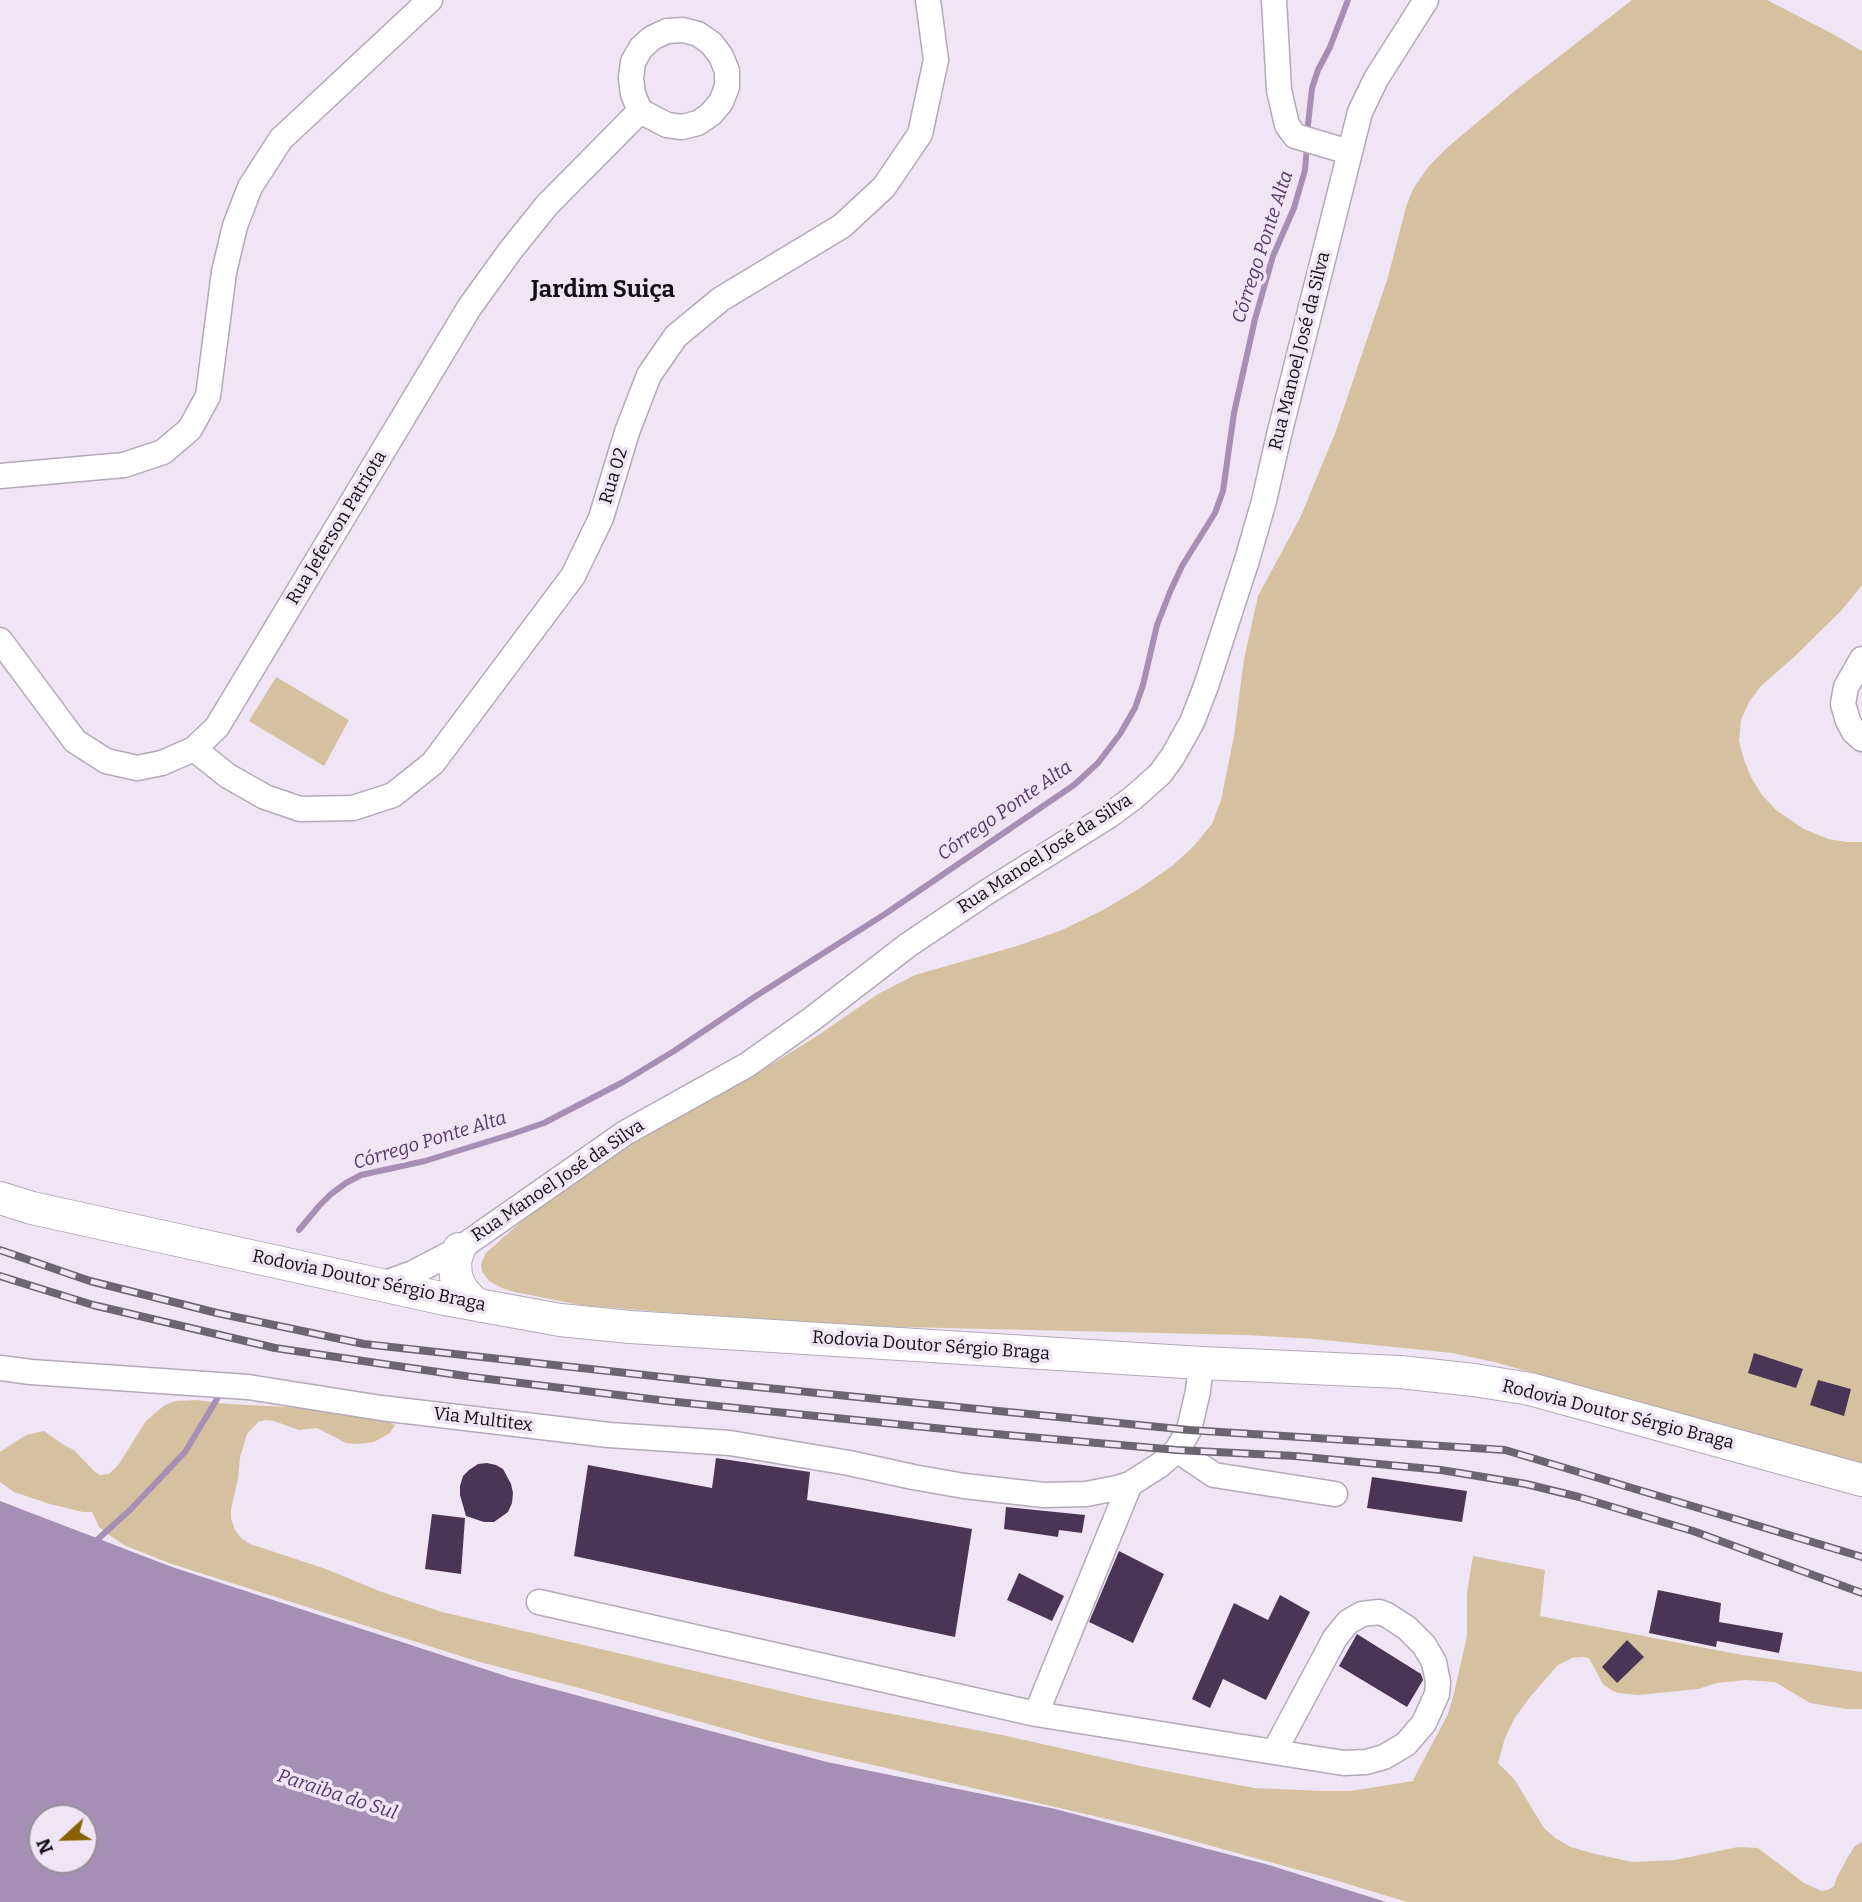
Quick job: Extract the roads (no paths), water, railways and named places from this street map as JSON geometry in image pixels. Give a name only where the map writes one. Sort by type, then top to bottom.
[{"type":"main road","name":"Rodovia Doutor Sérgio Braga","points":[[0,1198],[32,1208],[377,1284],[561,1320],[630,1327],[1201,1363],[1400,1372],[1530,1389],[1862,1480]]},
{"type":"main road","points":[[459,1249],[455,1261],[456,1277],[462,1290],[481,1306]]},
{"type":"street","points":[[0,476],[124,465],[163,452],[190,429],[208,396],[224,272],[235,226],[250,187],[281,139],[430,0]]},
{"type":"street","name":"Rua 02","points":[[194,749],[228,776],[265,797],[300,809],[354,808],[393,795],[433,764],[573,576],[601,519],[627,432],[649,375],[676,335],[720,299],[842,226],[884,187],[920,134],[936,61],[928,0]]},
{"type":"street","points":[[1274,0],[1282,108],[1288,129],[1295,136],[1349,152]]},
{"type":"street","name":"Rua Manoel José da Silva","points":[[377,1284],[413,1273],[459,1249],[625,1132],[747,1065],[908,945],[1110,815],[1160,774],[1192,722],[1247,561],[1355,129],[1367,95],[1426,0]]},
{"type":"street","name":"Rua Jeferson Patriota","points":[[0,640],[75,741],[106,761],[137,768],[162,763],[194,749],[217,727],[477,297],[547,205],[640,111]]},
{"type":"street","points":[[1862,659],[1846,687],[1843,704],[1848,721],[1862,739]]},
{"type":"street","points":[[1201,1363],[1189,1430],[1177,1450],[1214,1475],[1335,1494]]},
{"type":"street","name":"Via Multitex","points":[[0,1368],[248,1387],[381,1408],[609,1435],[730,1443],[964,1486],[1044,1495],[1086,1494],[1130,1484],[1151,1472],[1177,1450]]},
{"type":"street","points":[[1036,1714],[1130,1484]]},
{"type":"street","points":[[539,1602],[1036,1714],[1274,1752],[1355,1763],[1384,1757],[1406,1745],[1424,1723],[1437,1694],[1437,1672],[1424,1645],[1407,1628],[1379,1612],[1362,1614],[1349,1622],[1335,1638],[1274,1752]]},
{"type":"water","name":"Paraiba do Sul","points":[[0,1501],[172,1567],[512,1678],[827,1762],[1055,1809],[1269,1865],[1386,1902],[0,1902]]},
{"type":"waterway","name":"Córrego Ponte Alta","points":[[1307,134],[1312,88],[1348,0]]},
{"type":"waterway","name":"Córrego Ponte Alta","points":[[299,1230],[331,1194],[361,1175],[425,1161],[544,1123],[623,1082],[885,914],[1074,785],[1098,763],[1135,708],[1157,625],[1170,592],[1182,566],[1215,513],[1223,491],[1234,413],[1255,319],[1273,256],[1294,208],[1305,170],[1307,145]]},
{"type":"waterway","points":[[98,1539],[130,1510],[185,1452],[220,1394]]},
{"type":"railway","points":[[0,1250],[90,1281],[217,1313],[364,1344],[717,1383],[1189,1430],[1505,1450],[1862,1557]]},
{"type":"railway","points":[[0,1276],[93,1305],[275,1348],[472,1377],[667,1401],[984,1433],[1177,1450],[1295,1456],[1441,1470],[1526,1484],[1693,1531],[1862,1593]]},
{"type":"district","name":"Jardim Suiça","points":[[603,290]]}]
